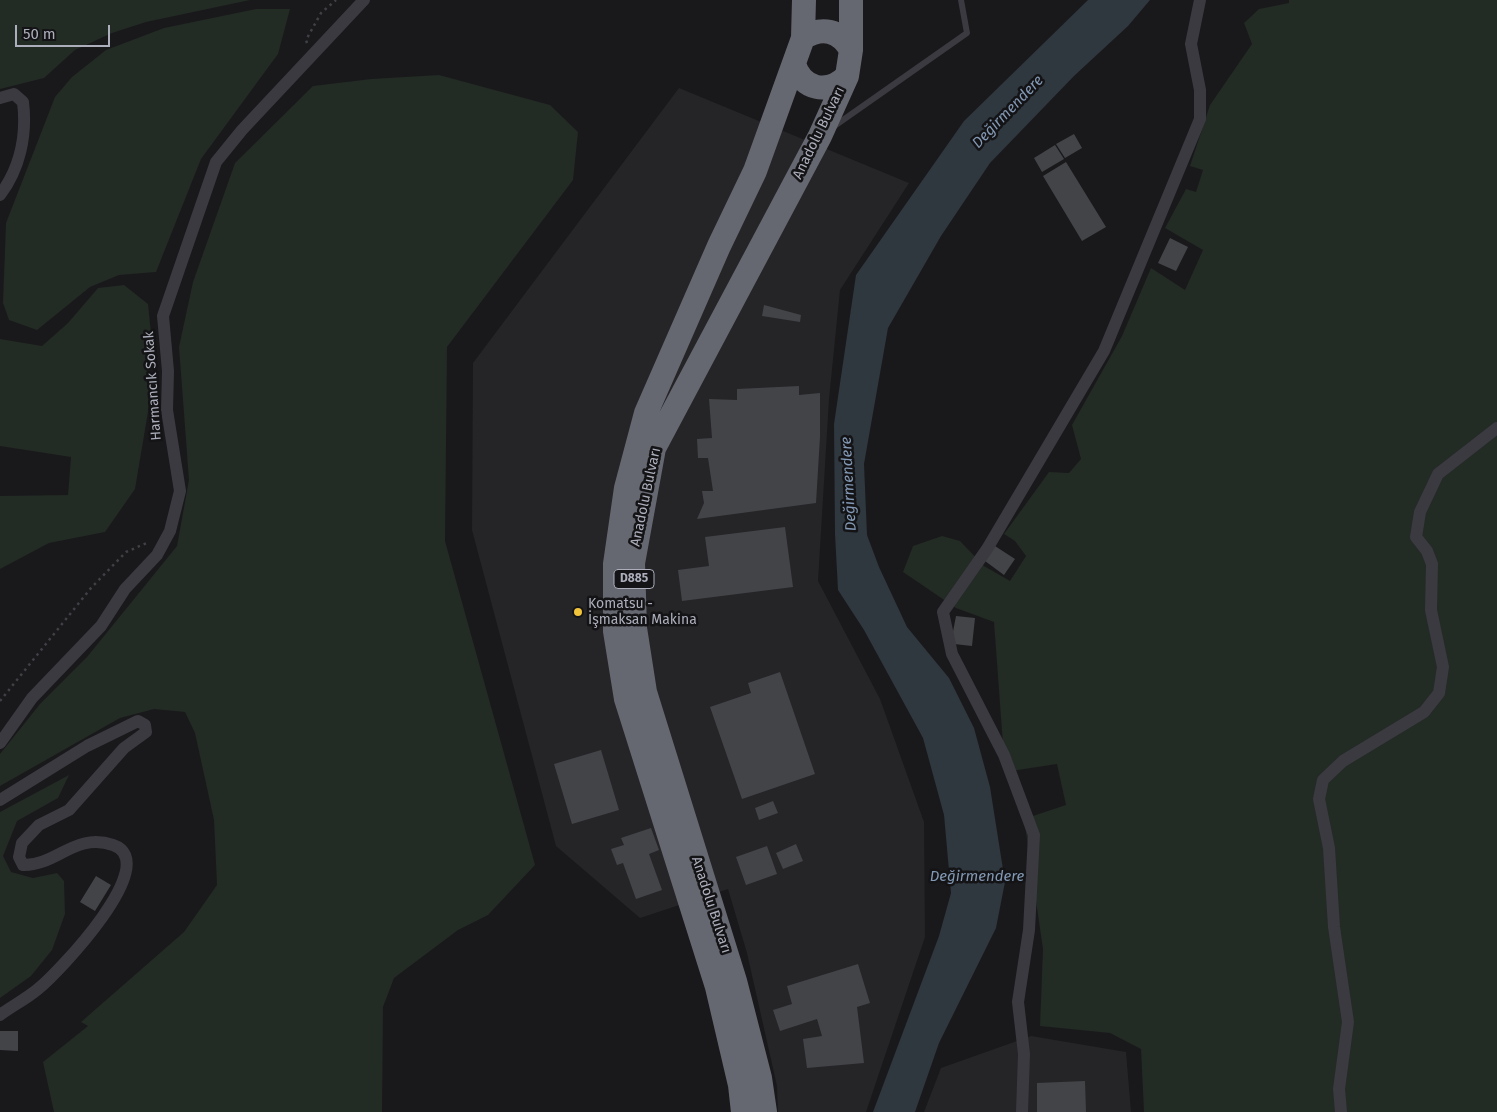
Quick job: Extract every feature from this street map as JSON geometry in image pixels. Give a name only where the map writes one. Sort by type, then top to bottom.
[{"type":"highway","name":"Anadolu Bulvarı","points":[[743,1112],[740,1085],[717,987],[626,699],[615,631],[615,564],[626,488],[646,413],[719,246],[755,171],[803,38],[804,0]]},
{"type":"highway","name":"Anadolu Bulvarı","points":[[765,1112],[760,1078],[735,981],[645,692],[635,628],[633,563],[654,448],[820,136],[847,76],[850,50],[851,0]]},
{"type":"highway","points":[[803,38],[820,31],[830,31],[846,41],[850,50]]},
{"type":"highway","points":[[794,64],[797,73],[803,81],[821,89],[840,83],[847,76]]},
{"type":"street","name":"Harmancık Sokak","points":[[0,743],[32,698],[102,626],[125,589],[157,555],[170,531],[180,491],[167,410],[168,370],[163,316],[216,162],[242,130],[364,0]]},
{"type":"street","points":[[1022,1112],[1024,1054],[1018,1002],[1029,930],[1034,835],[1004,755],[973,691],[952,654],[943,612],[987,549],[1049,448],[1104,351],[1121,314],[1200,119],[1200,90],[1191,44],[1200,0]]},
{"type":"street","points":[[0,98],[14,94],[23,102],[24,113],[23,144],[11,180],[0,195]]},
{"type":"street","points":[[1341,1112],[1339,1089],[1348,1022],[1334,927],[1329,848],[1319,799],[1323,780],[1343,761],[1424,712],[1439,693],[1443,667],[1430,610],[1432,564],[1428,551],[1416,537],[1420,512],[1438,474],[1497,428]]},
{"type":"street","points":[[0,800],[116,730],[138,721],[145,725],[146,732],[124,748],[69,810],[39,825],[22,843],[19,857],[23,865],[33,865],[80,842],[114,845],[124,852],[126,860],[125,880],[117,896],[60,968],[38,990],[0,1015]]},
{"type":"lane","points":[[820,136],[967,33],[961,0]]},
{"type":"path","points":[[309,58],[306,40],[321,13],[336,0]]},
{"type":"path","points":[[0,701],[92,588],[126,552],[170,531]]},
{"type":"shaded area","points":[[0,0],[250,0],[146,22],[112,33],[75,50],[44,78],[0,89]]},
{"type":"shaded area","points":[[1289,0],[1497,0],[1497,1112],[1144,1112],[1141,1049],[1110,1033],[1040,1026],[1043,949],[1024,819],[1066,805],[1057,764],[1005,772],[994,622],[956,608],[903,572],[913,546],[942,536],[960,541],[984,566],[1010,581],[1026,556],[1015,541],[1004,534],[1049,472],[1069,473],[1081,459],[1072,425],[1122,336],[1151,268],[1185,290],[1203,250],[1165,228],[1186,189],[1196,192],[1203,170],[1190,166],[1210,105],[1252,44],[1244,23],[1259,9],[1289,3]]},
{"type":"shaded area","points":[[256,9],[290,9],[278,54],[201,159],[156,272],[119,275],[90,287],[37,330],[9,320],[3,303],[6,223],[55,97],[72,77],[106,50],[164,28]]},
{"type":"shaded area","points":[[439,75],[550,105],[578,132],[573,180],[447,347],[445,541],[535,865],[488,915],[458,930],[394,978],[383,1007],[382,1112],[54,1112],[43,1062],[88,1026],[81,1022],[184,932],[217,885],[214,820],[195,733],[185,712],[154,709],[120,718],[0,786],[0,754],[40,704],[87,657],[177,546],[189,480],[179,347],[193,282],[235,163],[313,86],[371,79]]},
{"type":"shaded area","points":[[679,88],[909,183],[840,290],[829,399],[818,581],[880,699],[924,822],[925,937],[866,1112],[778,1112],[777,1086],[747,953],[728,889],[640,918],[556,846],[472,530],[473,363]]},
{"type":"shaded area","points":[[124,285],[148,304],[151,333],[148,412],[135,489],[105,532],[49,543],[0,569],[0,496],[68,495],[71,457],[0,446],[0,339],[42,346],[68,323],[98,288]]},
{"type":"shaded area","points":[[69,775],[58,798],[17,821],[3,856],[11,872],[33,878],[57,873],[64,881],[65,914],[52,950],[31,976],[0,998],[0,812]]},
{"type":"shaded area","points":[[1031,1036],[1126,1052],[1131,1112],[924,1112],[941,1068]]},
{"type":"water","name":"Değirmendere","points":[[1088,0],[1150,0],[1128,26],[1074,76],[990,163],[941,236],[888,328],[864,464],[867,535],[879,567],[907,627],[949,678],[974,728],[990,787],[1005,882],[996,928],[939,1043],[915,1112],[873,1112],[939,936],[951,893],[944,815],[923,738],[864,630],[838,590],[835,534],[834,424],[856,275],[964,121]]},
{"type":"building","points":[[1074,134],[1082,148],[1065,158],[1056,144]]},
{"type":"building","points":[[1055,145],[1064,159],[1042,172],[1034,158]]},
{"type":"building","points":[[1066,162],[1106,227],[1082,241],[1043,176]]},
{"type":"building","points":[[1170,238],[1188,247],[1176,271],[1158,263]]},
{"type":"building","points":[[764,305],[801,315],[800,322],[762,316]]},
{"type":"building","points":[[799,386],[799,395],[820,393],[820,437],[816,503],[697,519],[704,503],[702,491],[713,491],[708,458],[698,458],[697,439],[712,438],[709,399],[737,400],[737,389]]},
{"type":"building","points":[[785,527],[793,587],[682,601],[678,570],[709,566],[705,537]]},
{"type":"building","points":[[995,546],[1015,559],[1004,575],[985,561]]},
{"type":"building","points":[[956,616],[975,618],[972,646],[954,644],[952,637]]},
{"type":"building","points":[[780,672],[815,774],[742,799],[710,707],[751,693],[748,683]]},
{"type":"building","points":[[601,750],[619,810],[572,824],[554,764]]},
{"type":"building","points":[[773,801],[778,813],[759,820],[755,808]]},
{"type":"building","points":[[651,828],[659,850],[649,854],[662,890],[636,899],[623,863],[617,865],[611,849],[624,845],[621,838]]},
{"type":"building","points":[[796,844],[803,861],[783,869],[776,853]]},
{"type":"building","points":[[767,846],[777,874],[746,885],[736,857]]},
{"type":"building","points":[[96,876],[111,885],[95,911],[80,902]]},
{"type":"building","points":[[858,964],[870,1003],[857,1007],[864,1063],[807,1068],[803,1039],[822,1036],[817,1019],[780,1031],[773,1010],[792,1004],[787,986]]},
{"type":"building","points":[[0,1031],[18,1031],[18,1051],[0,1050]]},
{"type":"building","points":[[1085,1081],[1086,1112],[1037,1112],[1037,1083]]},
{"type":"place","name":"Komatsu - İşmaksan Makina","points":[[578,612]]}]
